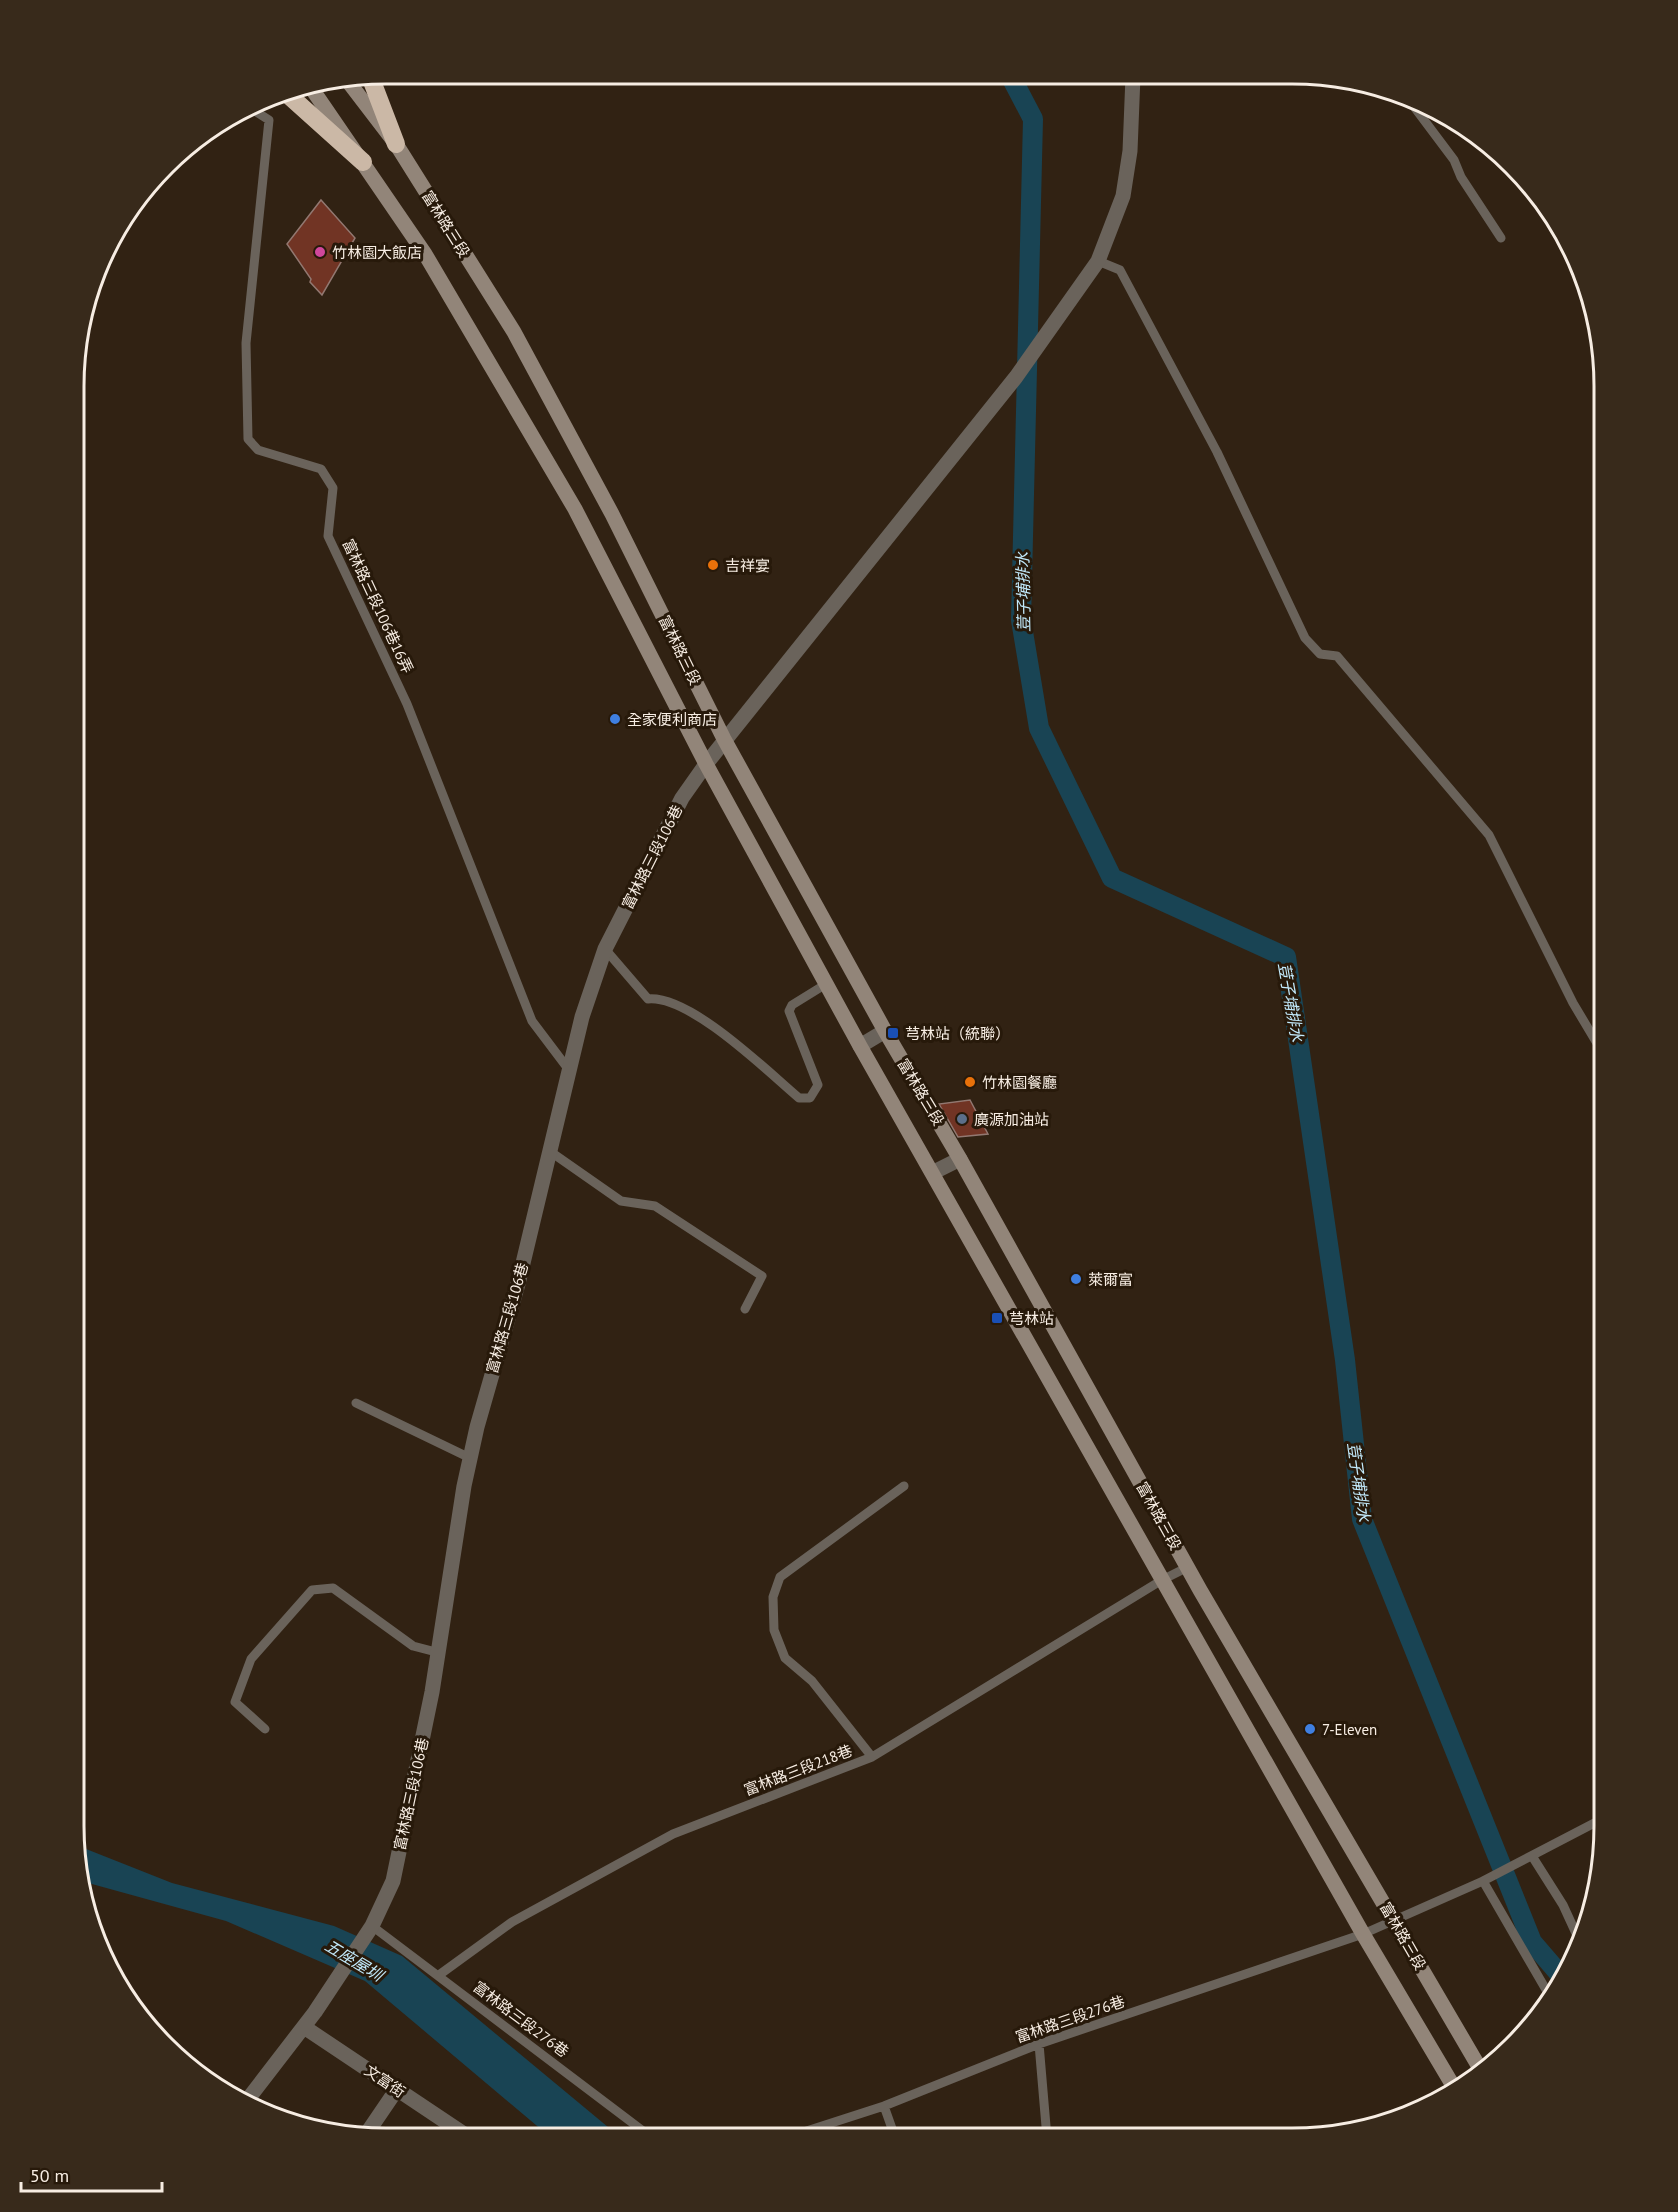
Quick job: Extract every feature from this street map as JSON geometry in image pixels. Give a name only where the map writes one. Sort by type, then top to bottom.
[{"type":"highway","points":[[373,85],[396,144]]},
{"type":"highway","points":[[293,99],[363,162]]},
{"type":"main road","name":"富林路三段","points":[[352,86],[396,144],[514,332],[612,514],[724,739],[885,1031],[960,1159],[1188,1567],[1478,2065]]},
{"type":"main road","name":"富林路三段","points":[[315,93],[425,254],[575,509],[706,764],[860,1046],[1363,1934],[1451,2083]]},
{"type":"street","name":"富林路三段106巷","points":[[304,2026],[372,1926],[393,1881],[430,1703],[436,1652],[470,1458],[518,1284],[548,1150],[582,1017],[605,949],[681,798],[724,739],[874,557],[1016,377],[1098,261],[1123,196],[1130,151],[1133,84]]},
{"type":"street","points":[[860,1046],[885,1031]]},
{"type":"street","points":[[933,1172],[960,1159]]},
{"type":"street","points":[[250,2096],[304,2026]]},
{"type":"street","name":"文富街","points":[[304,2026],[455,2128]]},
{"type":"street","points":[[371,2127],[397,2089]]},
{"type":"lane","points":[[1417,111],[1454,160],[1461,177],[1501,238]]},
{"type":"lane","name":"富林路三段106巷16弄","points":[[257,113],[269,120],[246,343],[248,439],[258,450],[321,470],[333,488],[328,536],[407,704],[532,1021],[568,1070]]},
{"type":"lane","points":[[1098,261],[1120,270],[1217,452],[1305,638],[1320,654],[1337,656],[1490,835],[1573,1003],[1594,1038]]},
{"type":"lane","points":[[605,949],[648,999],[662,998],[715,1027],[799,1098],[810,1098],[818,1085],[789,1011],[792,1005],[826,984]]},
{"type":"lane","points":[[548,1150],[621,1201],[655,1206],[762,1276],[745,1309]]},
{"type":"lane","points":[[356,1403],[470,1458]]},
{"type":"lane","points":[[872,1757],[812,1681],[785,1658],[774,1630],[773,1597],[780,1577],[904,1486]]},
{"type":"lane","name":"富林路三段218巷","points":[[439,1975],[512,1922],[674,1834],[872,1757],[1162,1580],[1188,1567]]},
{"type":"lane","points":[[265,1729],[235,1702],[251,1659],[312,1590],[333,1588],[413,1646],[436,1652]]},
{"type":"lane","name":"富林路三段276巷","points":[[816,2128],[884,2106],[1039,2044],[1363,1934],[1483,1881],[1594,1823]]},
{"type":"lane","points":[[1532,1856],[1563,1905],[1575,1931]]},
{"type":"lane","points":[[1483,1881],[1546,1990]]},
{"type":"lane","name":"富林路三段276巷","points":[[372,1926],[639,2128]]},
{"type":"lane","points":[[1039,2044],[1046,2128]]},
{"type":"lane","points":[[884,2106],[893,2128]]},
{"type":"water","name":"五座屋圳","points":[[85,1849],[172,1883],[334,1926],[402,1956],[609,2128],[540,2128],[365,1981],[226,1921],[90,1883]]},
{"type":"building","name":"竹林園大飯店","points":[[321,200],[355,238],[322,295],[310,282],[311,279],[287,244]]},
{"type":"building","name":"廣源加油站","points":[[970,1100],[988,1134],[958,1137],[939,1104]]},
{"type":"waterway","name":"荳子埔排水","points":[[1015,84],[1033,119],[1021,620],[1039,728],[1112,878],[1286,957],[1345,1360],[1362,1519],[1532,1942],[1557,1971]]},
{"type":"place","name":"竹林園大飯店","points":[[320,252]]},
{"type":"place","name":"吉祥宴","points":[[713,565]]},
{"type":"place","name":"全家便利商店","points":[[615,719]]},
{"type":"place","name":"芎林站（統聯）","points":[[893,1033]]},
{"type":"place","name":"竹林園餐廳","points":[[970,1082]]},
{"type":"place","name":"廣源加油站","points":[[962,1119]]},
{"type":"place","name":"萊爾富","points":[[1076,1279]]},
{"type":"place","name":"芎林站","points":[[997,1318]]},
{"type":"place","name":"7-Eleven","points":[[1310,1729]]}]
